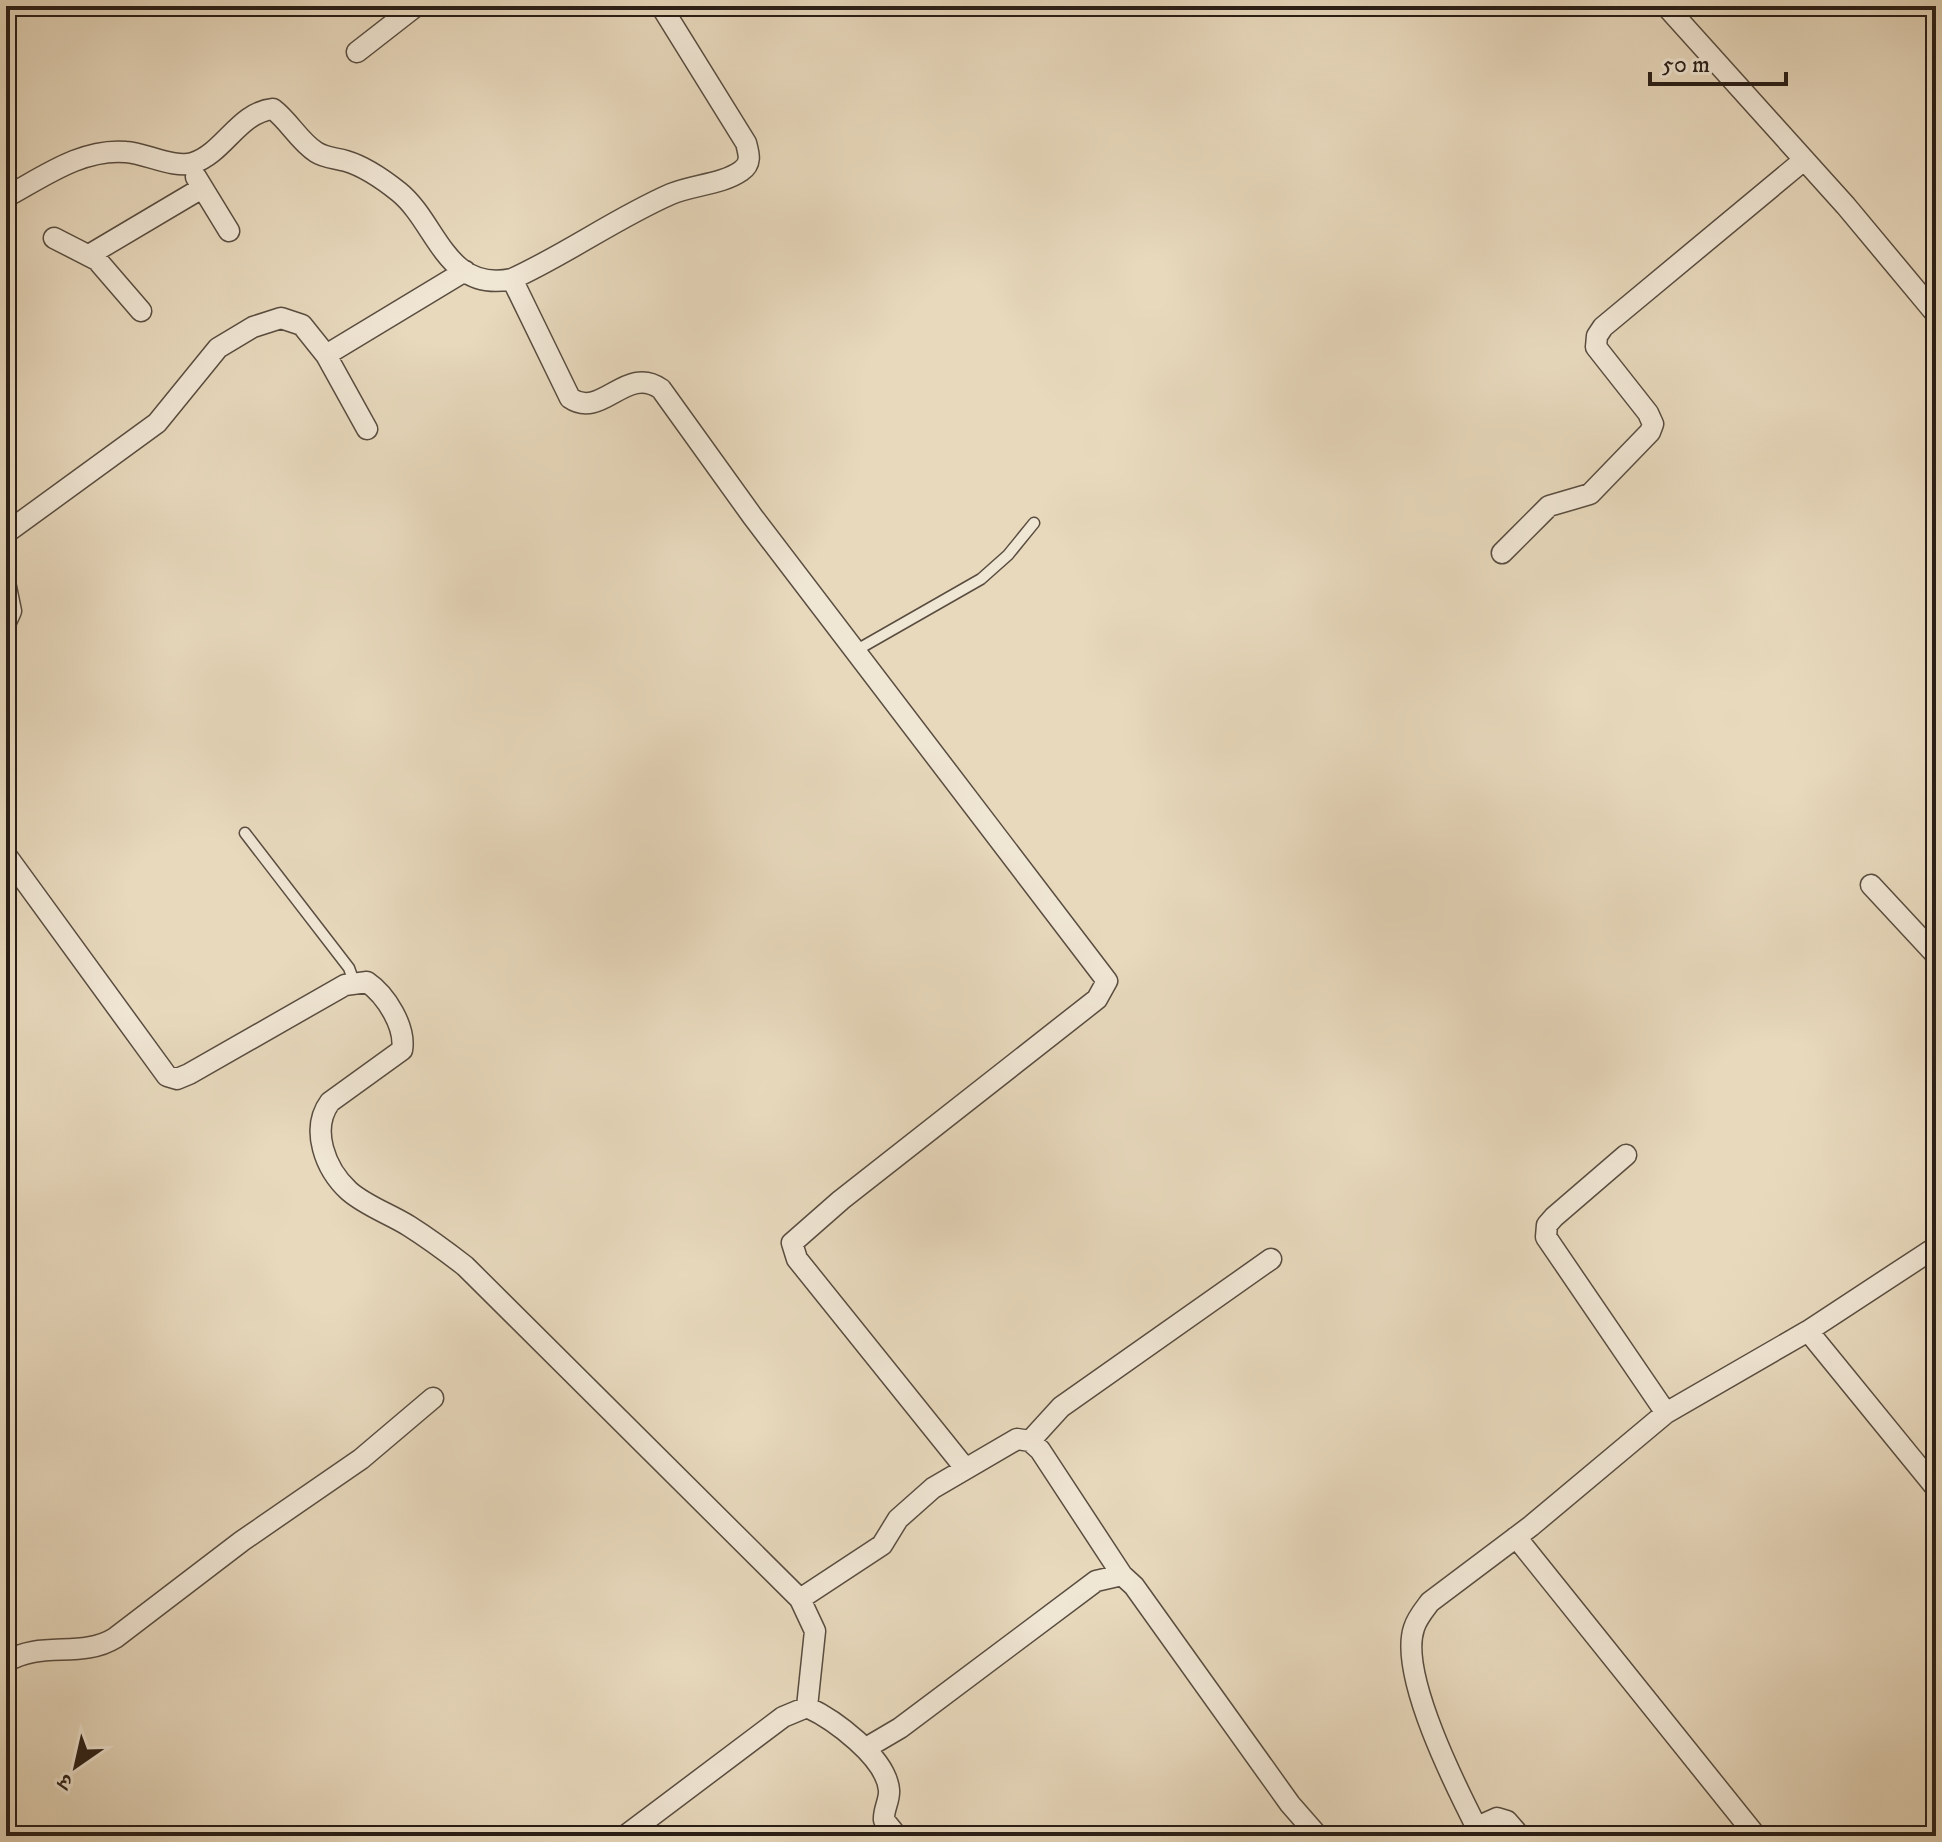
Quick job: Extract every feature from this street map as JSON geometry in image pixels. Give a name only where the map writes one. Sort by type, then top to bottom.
[{"type":"street","points":[[357,52],[416,6]]},
{"type":"street","points":[[6,197],[81,158],[101,152],[148,155],[189,165],[201,159],[251,116],[273,109],[320,155],[348,161],[398,191],[412,205],[446,256],[465,271],[497,282],[512,279],[644,206],[675,192],[739,173],[747,166],[746,143],[661,6]]},
{"type":"street","points":[[1666,6],[1936,314]]},
{"type":"street","points":[[1502,553],[1549,506],[1590,494],[1650,432],[1653,424],[1648,413],[1596,347],[1597,336],[1603,327],[1804,160]]},
{"type":"street","points":[[189,165],[229,231]]},
{"type":"street","points":[[89,255],[202,188]]},
{"type":"street","points":[[54,238],[89,255],[141,311]]},
{"type":"street","points":[[326,355],[465,271]]},
{"type":"street","points":[[512,279],[570,398],[578,404],[596,402],[641,381],[650,381],[661,389],[855,651],[1107,981],[1097,999],[841,1200],[792,1243],[797,1259],[965,1468]]},
{"type":"street","points":[[6,533],[157,423],[218,348],[234,337],[281,318],[295,320],[326,355],[367,429]]},
{"type":"street","points":[[6,587],[11,611],[6,622]]},
{"type":"street","points":[[6,855],[167,1076],[177,1079],[189,1074],[354,982],[367,982],[377,989],[404,1041],[397,1057],[330,1102],[322,1113],[319,1128],[324,1149],[340,1180],[350,1191],[408,1225],[465,1266],[800,1599],[815,1631],[807,1707]]},
{"type":"street","points":[[1871,885],[1936,955]]},
{"type":"street","points":[[1626,1155],[1554,1217],[1547,1225],[1546,1237],[1666,1413]]},
{"type":"street","points":[[1520,1836],[1507,1821],[1497,1818],[1479,1831],[1435,1739],[1411,1651],[1413,1630],[1430,1602],[1516,1537],[1666,1413],[1808,1331],[1936,1247]]},
{"type":"street","points":[[1030,1441],[1061,1407],[1271,1259]]},
{"type":"street","points":[[1808,1331],[1936,1488]]},
{"type":"street","points":[[6,1662],[41,1648],[96,1648],[115,1638],[242,1541],[361,1459],[433,1398]]},
{"type":"street","points":[[800,1599],[882,1545],[909,1507],[965,1468],[1017,1439],[1030,1441],[1040,1450],[1122,1575],[1134,1586],[1290,1804],[1318,1836]]},
{"type":"street","points":[[1516,1537],[1756,1836]]},
{"type":"street","points":[[866,1748],[900,1728],[1096,1581],[1122,1575]]},
{"type":"street","points":[[625,1836],[783,1717],[807,1707],[822,1714],[866,1748],[886,1781],[889,1790],[884,1820],[897,1836]]},
{"type":"lane","points":[[855,651],[981,579],[1008,555],[1034,523]]},
{"type":"lane","points":[[245,833],[349,968],[354,982]]}]
